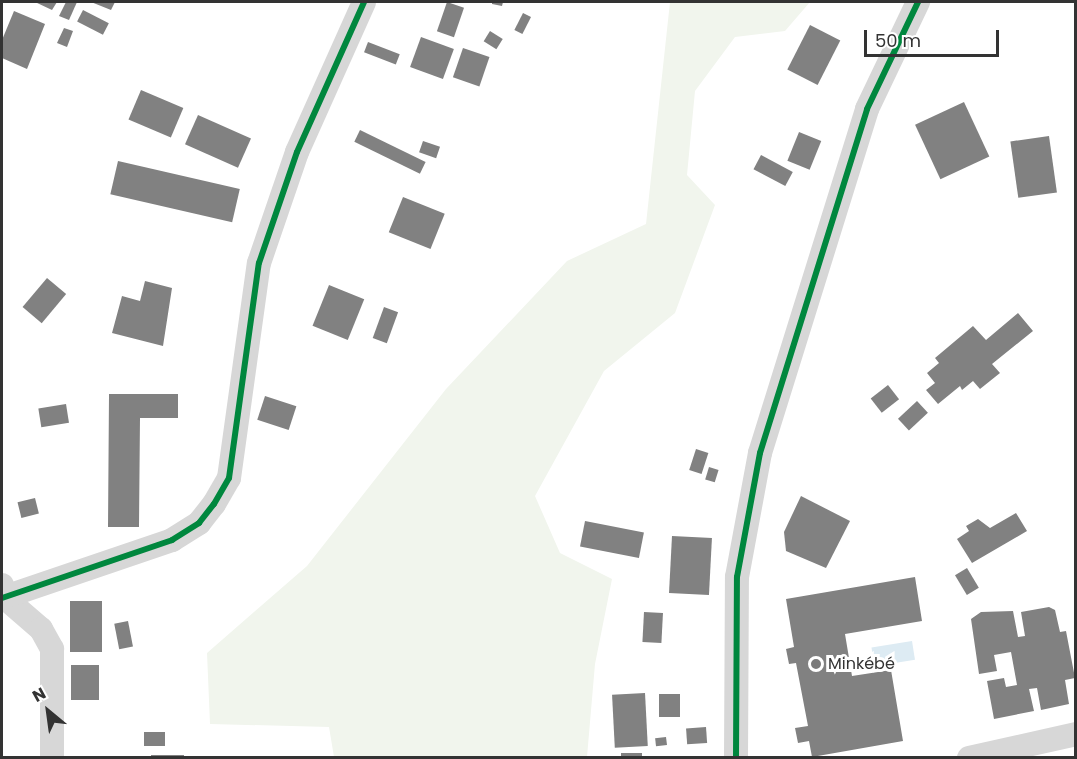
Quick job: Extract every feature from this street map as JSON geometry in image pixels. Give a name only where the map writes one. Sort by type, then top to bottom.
[{"type":"street","points":[[52,758],[52,650],[41,629],[2,592],[172,540],[199,523],[214,504],[229,478],[259,263],[297,153],[364,2]]},
{"type":"street","points":[[736,758],[737,577],[760,453],[867,109],[918,2]]},
{"type":"street","points":[[969,758],[1076,734]]},
{"type":"shaded area","points":[[670,2],[810,2],[785,31],[735,37],[695,91],[687,175],[715,205],[675,313],[604,371],[535,496],[560,553],[612,579],[595,664],[587,757],[334,757],[329,727],[210,724],[207,653],[307,566],[446,389],[567,261],[646,224]]},
{"type":"shaded area","points":[[912,641],[915,660],[874,666],[872,647]]},
{"type":"building","points":[[35,2],[57,2],[52,10]]},
{"type":"building","points":[[66,2],[77,2],[69,20],[59,16]]},
{"type":"building","points":[[91,2],[115,2],[111,10]]},
{"type":"building","points":[[447,2],[464,8],[454,37],[437,31]]},
{"type":"building","points":[[492,2],[503,2],[502,6],[492,4]]},
{"type":"building","points":[[83,10],[109,23],[103,35],[77,22]]},
{"type":"building","points":[[14,11],[45,24],[27,69],[2,58],[2,40]]},
{"type":"building","points":[[523,13],[531,17],[522,34],[514,30]]},
{"type":"building","points":[[810,25],[840,40],[818,85],[787,70]]},
{"type":"building","points":[[64,28],[73,31],[67,47],[57,43]]},
{"type":"building","points":[[490,31],[503,39],[496,49],[484,41]]},
{"type":"building","points":[[421,37],[454,49],[443,79],[410,67]]},
{"type":"building","points":[[368,42],[400,54],[396,64],[364,52]]},
{"type":"building","points":[[463,48],[489,57],[479,86],[453,77]]},
{"type":"building","points":[[141,90],[183,108],[171,137],[128,119]]},
{"type":"building","points":[[964,102],[989,156],[940,179],[915,125]]},
{"type":"building","points":[[198,115],[251,139],[238,168],[185,144]]},
{"type":"building","points":[[360,130],[426,162],[420,174],[354,142]]},
{"type":"building","points":[[799,132],[821,141],[810,170],[787,161]]},
{"type":"building","points":[[1049,136],[1057,192],[1018,198],[1010,141]]},
{"type":"building","points":[[423,141],[440,147],[436,158],[419,152]]},
{"type":"building","points":[[761,155],[793,172],[785,186],[753,169]]},
{"type":"building","points":[[118,161],[240,189],[232,222],[110,194]]},
{"type":"building","points":[[403,197],[445,214],[430,249],[389,232]]},
{"type":"building","points":[[47,278],[66,294],[42,323],[23,307]]},
{"type":"building","points":[[145,281],[172,288],[163,346],[112,333],[122,296],[140,301]]},
{"type":"building","points":[[329,285],[364,299],[348,340],[313,326]]},
{"type":"building","points":[[384,307],[398,312],[387,343],[373,338]]},
{"type":"building","points":[[1018,313],[1033,331],[992,364],[1000,373],[980,389],[973,381],[962,390],[960,386],[938,404],[926,390],[935,383],[927,373],[939,363],[935,358],[973,326],[986,340]]},
{"type":"building","points":[[888,385],[899,399],[882,413],[871,399]]},
{"type":"building","points":[[109,394],[178,394],[178,418],[140,418],[139,527],[108,527]]},
{"type":"building","points":[[265,396],[296,406],[289,430],[257,420]]},
{"type":"building","points":[[917,401],[928,413],[909,430],[898,419]]},
{"type":"building","points":[[66,404],[69,423],[41,427],[38,408]]},
{"type":"building","points":[[696,449],[708,453],[702,474],[689,470]]},
{"type":"building","points":[[709,467],[719,470],[715,482],[705,479]]},
{"type":"building","points":[[801,496],[850,521],[826,568],[786,551],[784,532]]},
{"type":"building","points":[[35,498],[39,514],[21,518],[18,502]]},
{"type":"building","points":[[1016,513],[1027,531],[972,563],[957,539],[969,531],[966,526],[978,519],[990,528]]},
{"type":"building","points":[[585,521],[644,532],[639,558],[580,547]]},
{"type":"building","points":[[672,536],[712,538],[709,595],[669,593]]},
{"type":"building","points":[[967,568],[979,588],[967,595],[955,575]]},
{"type":"building","points":[[915,577],[922,621],[845,634],[852,676],[891,670],[903,741],[812,757],[809,741],[798,743],[795,728],[808,726],[796,663],[789,664],[786,649],[794,647],[786,599]]},
{"type":"building","points":[[70,601],[102,601],[102,652],[70,652]]},
{"type":"building","points":[[1049,607],[1055,610],[1060,632],[1066,631],[1075,678],[1065,680],[1069,704],[1041,710],[1037,688],[1029,689],[1034,711],[994,719],[987,681],[1004,678],[1006,687],[1017,685],[1011,652],[994,655],[997,671],[979,674],[971,619],[981,612],[1013,611],[1018,637],[1025,636],[1021,612]]},
{"type":"building","points":[[644,612],[663,613],[661,643],[642,642]]},
{"type":"building","points":[[128,621],[133,647],[119,649],[114,624]]},
{"type":"building","points":[[71,665],[99,665],[99,700],[71,700]]},
{"type":"building","points":[[645,693],[648,746],[615,748],[612,695]]},
{"type":"building","points":[[659,694],[680,694],[680,717],[659,717]]},
{"type":"building","points":[[706,727],[707,743],[687,744],[686,728]]},
{"type":"building","points":[[144,732],[165,732],[165,746],[144,746]]},
{"type":"building","points":[[666,737],[667,745],[656,746],[655,738]]},
{"type":"building","points":[[621,753],[642,753],[642,758],[621,758]]},
{"type":"building","points":[[151,755],[184,755],[184,758],[151,758]]},
{"type":"cycle path","points":[[2,598],[172,540],[199,523],[214,504],[229,478],[259,263],[297,152],[364,2]]},
{"type":"cycle path","points":[[736,758],[737,577],[760,453],[867,109],[918,2]]},
{"type":"place","name":"Minkébé","points":[[816,664]]}]
